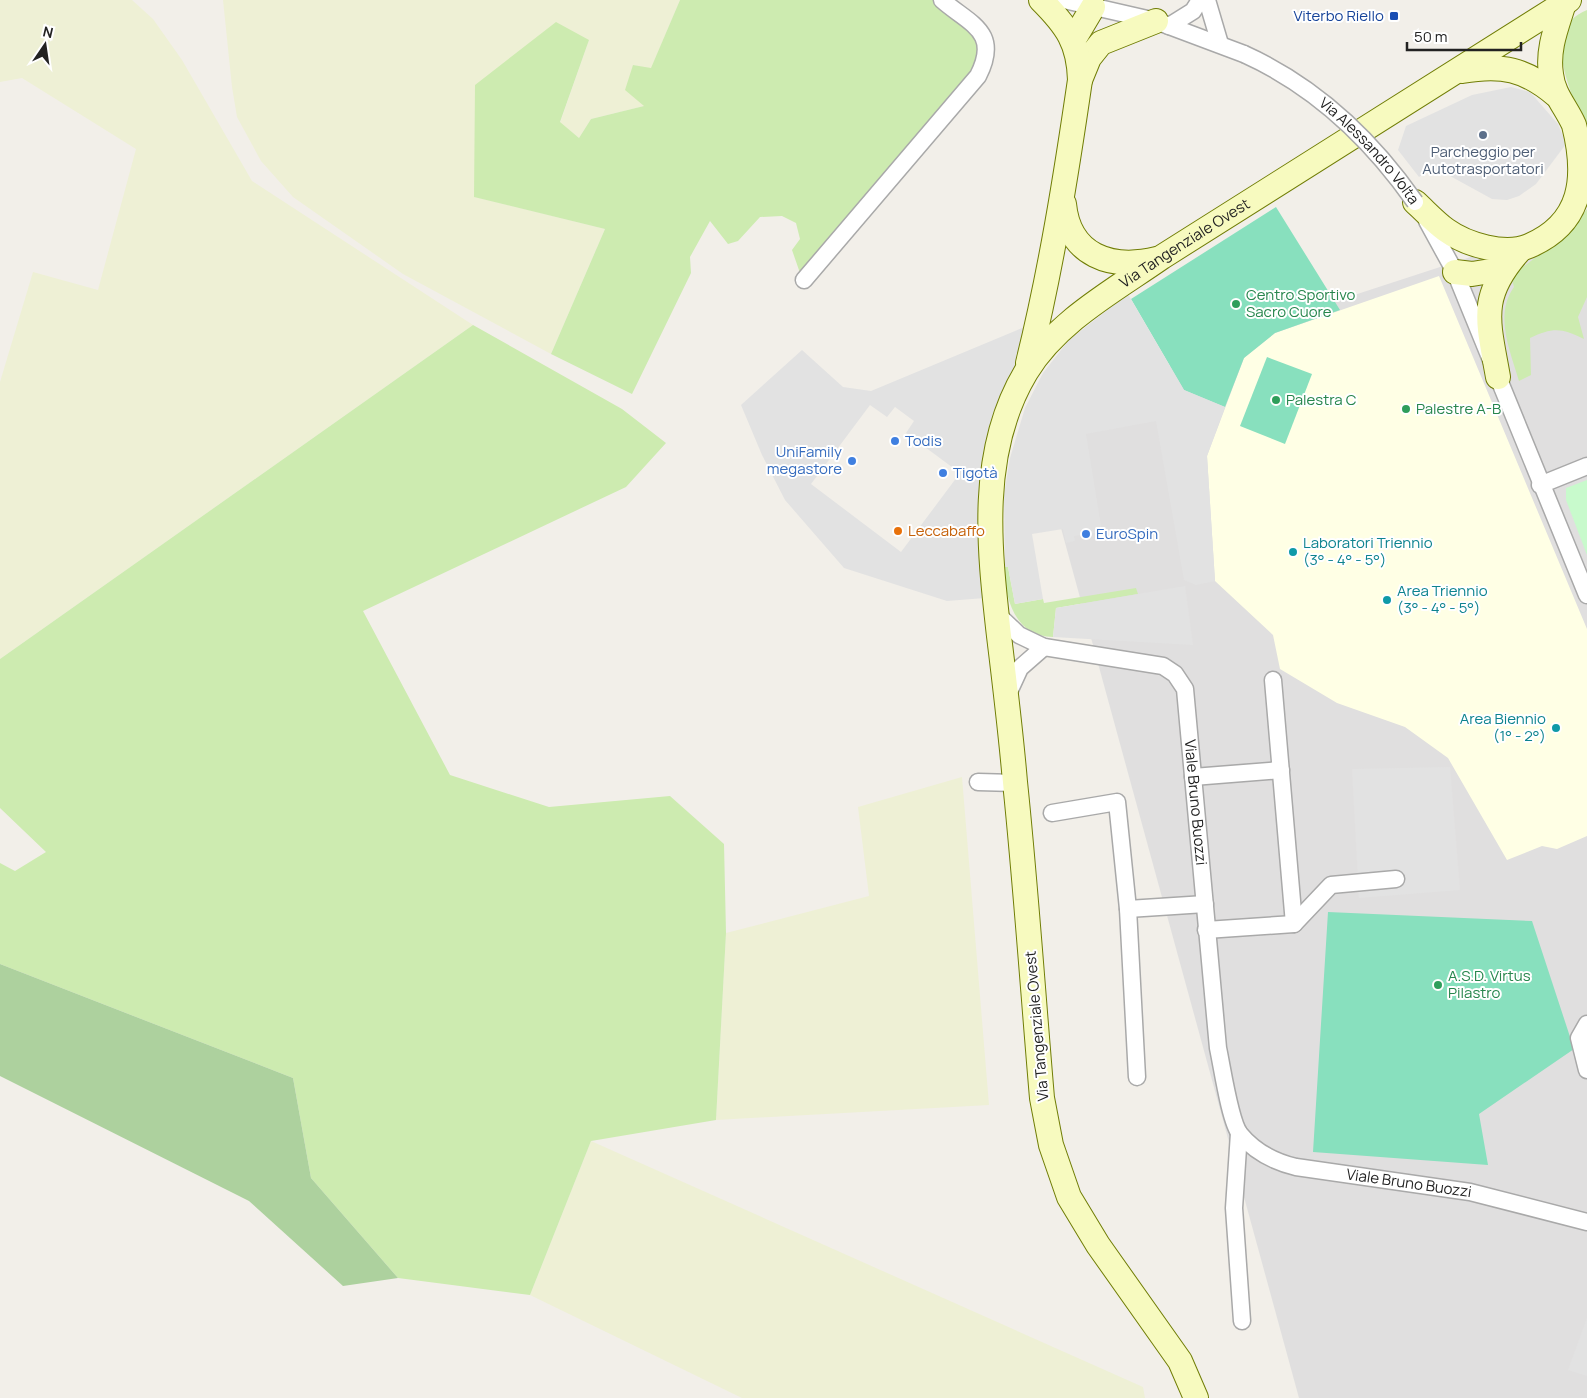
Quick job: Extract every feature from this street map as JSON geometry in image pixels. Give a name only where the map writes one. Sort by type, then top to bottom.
[{"type":"main road","points":[[1026,373],[1046,288],[1063,197],[1080,80],[1079,61],[1074,39],[1041,0]]},
{"type":"main road","points":[[1455,272],[1472,274],[1545,238],[1566,221],[1581,200],[1585,182],[1584,152],[1575,127],[1556,95],[1550,60],[1554,34],[1566,2]]},
{"type":"main road","name":"Via Tangenziale Ovest","points":[[1196,1398],[1180,1360],[1098,1245],[1069,1197],[1051,1145],[1042,1098],[1015,783],[990,527],[993,475],[1002,431],[1026,373],[1058,333],[1101,299],[1162,257],[1566,2]]},
{"type":"main road","points":[[1074,39],[1093,7]]},
{"type":"main road","points":[[1093,7],[1101,43]]},
{"type":"main road","points":[[1080,80],[1089,58],[1101,43],[1162,24]]},
{"type":"main road","points":[[1458,71],[1483,67],[1513,70],[1533,78],[1556,95]]},
{"type":"main road","points":[[1063,197],[1071,229],[1081,246],[1093,255],[1122,262],[1162,257]]},
{"type":"main road","points":[[1415,202],[1447,231],[1500,259]]},
{"type":"main road","points":[[1498,377],[1487,317],[1500,259]]},
{"type":"street","points":[[804,280],[978,76],[982,68],[985,50],[979,28],[942,0]]},
{"type":"street","name":"Via Alessandro Volta","points":[[1064,0],[1162,24],[1244,54],[1296,82],[1334,110],[1377,152],[1415,202],[1441,242],[1498,377],[1540,484],[1586,590]]},
{"type":"street","points":[[1207,0],[1220,44]]},
{"type":"street","points":[[1162,24],[1197,6],[1198,36]]},
{"type":"street","points":[[1540,484],[1587,466]]},
{"type":"street","points":[[997,614],[1019,635],[1044,648],[1020,668],[1006,699]]},
{"type":"street","name":"Viale Bruno Buozzi","points":[[1044,648],[1156,664],[1175,674],[1185,689],[1218,1048],[1227,1092],[1239,1132],[1234,1208],[1242,1321]]},
{"type":"street","points":[[1272,680],[1294,924]]},
{"type":"street","points":[[1193,777],[1281,770]]},
{"type":"street","points":[[978,782],[1015,783]]},
{"type":"street","points":[[1052,813],[1117,802],[1128,909],[1137,1077]]},
{"type":"street","points":[[1206,930],[1294,924],[1331,884],[1396,879]]},
{"type":"street","points":[[1128,909],[1205,904]]},
{"type":"street","points":[[1587,1024],[1579,1038],[1587,1070]]},
{"type":"street","name":"Viale Bruno Buozzi","points":[[1239,1132],[1258,1150],[1282,1164],[1478,1194],[1587,1222]]},
{"type":"shaded area","points":[[0,0],[132,0],[153,19],[182,60],[252,181],[473,325],[0,659],[0,382],[33,272],[98,290],[136,149],[22,78],[0,82]]},
{"type":"shaded area","points":[[223,0],[680,0],[651,69],[633,65],[644,106],[591,119],[579,138],[560,123],[589,40],[475,197],[605,229],[551,354],[403,274],[293,197],[261,161],[237,117]]},
{"type":"shaded area","name":"Parcheggio per Autotrasportatori","points":[[1511,87],[1530,92],[1558,124],[1566,144],[1536,184],[1519,196],[1507,200],[1492,199],[1441,171],[1429,170],[1419,177],[1398,150],[1406,126],[1472,95]]},
{"type":"shaded area","points":[[1587,219],[1587,1398],[1299,1398],[1035,433],[1232,335]]},
{"type":"shaded area","points":[[1439,276],[1587,629],[1587,836],[1557,849],[1542,846],[1507,860],[1448,758],[1405,727],[1337,703],[1280,669],[1273,635],[1215,581],[1207,456],[1244,358],[1275,333]]},
{"type":"shaded area","points":[[1128,294],[1184,390],[1225,407],[1207,456],[1215,581],[1196,585],[1184,580],[1156,421],[1086,434],[1102,532],[1074,536],[1075,541],[1066,543],[1063,529],[1032,534],[1043,599],[1015,604],[1008,567],[1005,567],[1004,495],[1010,458],[1025,408],[1043,373],[1069,340]]},
{"type":"shaded area","points":[[1027,326],[985,598],[947,601],[844,568],[785,500],[762,455],[741,405],[802,350],[843,387],[871,391]],"holes":[[[870,405],[887,417],[895,407],[914,421],[906,433],[960,473],[901,552],[811,484]]]},
{"type":"shaded area","points":[[1185,586],[1193,645],[1053,637],[1056,608]]},
{"type":"shaded area","points":[[1450,767],[1460,890],[1359,898],[1352,769]]},
{"type":"shaded area","points":[[962,777],[989,1105],[716,1120],[726,933],[869,896],[858,807]]},
{"type":"shaded area","points":[[591,1141],[1143,1387],[1145,1398],[742,1398],[530,1295]]},
{"type":"shaded area","points":[[1587,1318],[1587,1376],[1568,1370]]},
{"type":"green space","points":[[680,0],[933,0],[935,4],[964,24],[970,31],[975,38],[977,47],[976,58],[972,72],[800,273],[792,250],[800,239],[796,223],[782,216],[760,217],[738,241],[728,244],[710,221],[690,257],[691,273],[632,394],[551,354],[605,229],[474,197],[475,85],[556,22],[589,40],[560,122],[579,138],[591,119],[644,106],[625,90],[633,65],[651,68]]},
{"type":"green space","points":[[1587,10],[1587,130],[1568,83],[1563,65],[1562,48],[1564,32],[1572,19]]},
{"type":"green space","name":"Centro Sportivo Sacro Cuore","points":[[1276,207],[1340,310],[1275,333],[1244,358],[1225,407],[1184,390],[1131,299]]},
{"type":"green space","points":[[1587,209],[1587,297],[1578,317],[1584,339],[1557,330],[1530,338],[1531,375],[1519,381],[1508,345],[1504,321],[1508,298],[1514,287],[1511,276],[1569,232]]},
{"type":"green space","points":[[473,325],[622,409],[666,443],[626,487],[363,611],[450,775],[549,807],[670,796],[724,844],[726,933],[716,1120],[591,1141],[530,1295],[398,1278],[311,1178],[293,1078],[0,964],[0,863],[15,871],[46,852],[0,808],[0,659]]},
{"type":"green space","name":"Palestra C","points":[[1267,357],[1312,374],[1285,444],[1240,426]]},
{"type":"green space","points":[[1587,480],[1587,555],[1566,500],[1566,488]]},
{"type":"green space","points":[[1003,567],[1008,567],[1015,604],[1043,599],[1044,603],[1136,588],[1138,594],[1056,608],[1053,637],[1040,635],[1029,630],[1014,614],[1004,579]]},
{"type":"green space","name":"A.S.D. Virtus Pilastro","points":[[1328,912],[1532,921],[1574,1049],[1479,1114],[1488,1165],[1313,1152]]},
{"type":"green space","points":[[0,964],[293,1078],[311,1178],[398,1278],[343,1286],[249,1201],[0,1076]]},
{"type":"place","name":"Viterbo Riello","points":[[1394,16]]},
{"type":"place","name":"Parcheggio per Autotrasportatori","points":[[1483,135]]},
{"type":"place","name":"Centro Sportivo Sacro Cuore","points":[[1236,304]]},
{"type":"place","name":"Palestra C","points":[[1276,400]]},
{"type":"place","name":"Palestre A-B","points":[[1406,409]]},
{"type":"place","name":"Todis","points":[[895,441]]},
{"type":"place","name":"UniFamily megastore","points":[[852,461]]},
{"type":"place","name":"Tigotà","points":[[943,473]]},
{"type":"place","name":"Leccabaffo","points":[[898,531]]},
{"type":"place","name":"EuroSpin","points":[[1086,534]]},
{"type":"place","name":"Laboratori Triennio (3° - 4° - 5°)","points":[[1293,552]]},
{"type":"place","name":"Area Triennio (3° - 4° - 5°)","points":[[1387,600]]},
{"type":"place","name":"Area Biennio (1° - 2°)","points":[[1556,728]]},
{"type":"place","name":"A.S.D. Virtus Pilastro","points":[[1438,985]]}]
